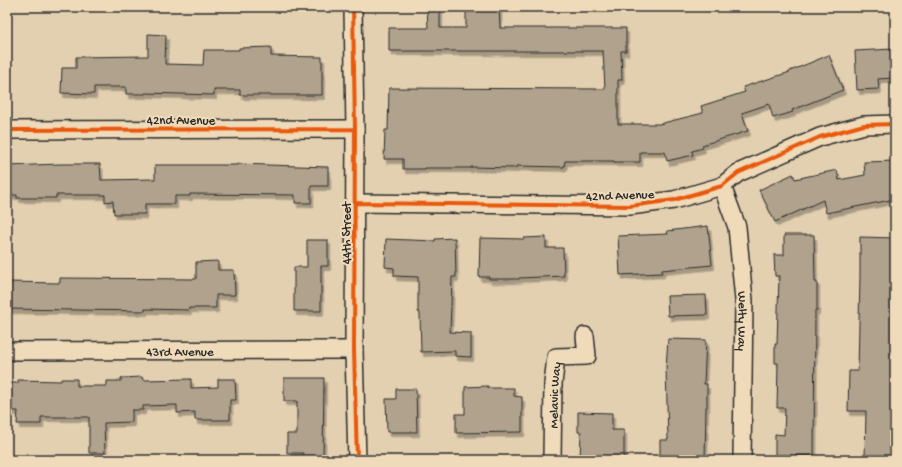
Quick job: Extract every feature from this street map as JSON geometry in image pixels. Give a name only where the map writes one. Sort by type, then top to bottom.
[{"type":"street","name":"44th Street","points":[[353,7],[355,129],[354,350],[357,460]]},
{"type":"street","name":"42nd Avenue","points":[[355,203],[630,206],[674,200],[722,186],[738,173],[820,137],[864,125],[895,124]]},
{"type":"street","name":"42nd Avenue","points":[[7,130],[355,129]]},
{"type":"street","name":"Welty Way","points":[[722,186],[737,227],[744,300],[742,460]]},
{"type":"street","name":"Melavic Way","points":[[552,460],[553,384],[556,357],[586,356],[585,336]]},
{"type":"street","name":"43rd Avenue","points":[[7,351],[354,350]]},
{"type":"building","points":[[427,7],[440,7],[440,28],[466,28],[466,7],[499,7],[500,28],[626,28],[626,51],[621,51],[622,80],[618,80],[618,124],[659,124],[703,113],[701,106],[745,92],[743,87],[790,72],[829,55],[843,90],[792,110],[793,112],[773,118],[769,104],[742,113],[748,131],[702,145],[703,148],[692,151],[693,155],[667,161],[665,152],[640,152],[640,162],[565,161],[564,167],[516,166],[516,168],[471,167],[403,169],[403,159],[384,159],[385,130],[388,130],[389,88],[605,89],[603,51],[389,51],[389,28],[428,28]]},
{"type":"building","points":[[148,34],[166,35],[165,64],[203,65],[204,50],[239,50],[239,48],[271,47],[271,56],[322,57],[322,95],[240,95],[240,90],[214,90],[214,95],[145,93],[126,94],[126,87],[94,87],[94,94],[61,93],[62,68],[76,68],[76,57],[148,56]]},
{"type":"building","points":[[893,49],[894,78],[878,79],[879,89],[857,90],[855,51]]},
{"type":"building","points":[[895,161],[895,199],[826,213],[823,200],[775,222],[759,190],[793,174],[795,179],[837,170],[839,180],[865,175],[864,162]]},
{"type":"building","points":[[100,164],[101,180],[155,179],[155,165],[238,164],[328,167],[328,186],[311,186],[311,203],[295,203],[295,195],[190,194],[190,196],[175,196],[175,204],[145,204],[145,214],[114,214],[113,201],[105,202],[105,195],[56,195],[56,198],[17,198],[17,195],[7,195],[7,166]]},
{"type":"building","points":[[708,226],[712,265],[662,270],[662,273],[620,275],[618,236],[668,234],[667,231]]},
{"type":"building","points":[[784,235],[814,235],[817,310],[815,310],[814,456],[775,455],[775,434],[784,435],[785,408],[777,408],[778,363],[775,363],[775,344],[777,344],[779,276],[775,276],[774,255],[784,255]]},
{"type":"building","points":[[546,237],[546,248],[563,248],[564,276],[519,279],[489,279],[489,277],[479,277],[480,238],[524,239]]},
{"type":"building","points":[[860,237],[895,238],[895,458],[865,457],[866,411],[848,411],[849,371],[858,371]]},
{"type":"building","points":[[455,238],[456,277],[452,277],[450,332],[471,333],[471,357],[455,356],[455,351],[421,352],[420,313],[418,312],[418,277],[394,276],[394,268],[385,267],[386,239],[435,241],[435,239]]},
{"type":"building","points":[[307,240],[328,240],[328,266],[321,266],[321,311],[294,311],[294,267],[307,267]]},
{"type":"building","points":[[218,261],[218,270],[234,270],[235,295],[216,295],[216,308],[189,308],[189,310],[145,309],[145,311],[7,309],[7,282],[60,283],[60,278],[196,279],[196,262]]},
{"type":"building","points":[[706,295],[707,315],[668,316],[667,296]]},
{"type":"building","points":[[668,339],[706,340],[704,384],[707,384],[705,460],[660,460],[660,440],[668,440],[666,367]]},
{"type":"building","points":[[142,377],[143,380],[191,379],[191,388],[218,387],[218,379],[235,379],[236,400],[230,400],[230,420],[195,420],[195,412],[177,413],[177,405],[143,406],[143,410],[132,410],[132,422],[104,423],[105,453],[89,453],[89,417],[41,417],[41,424],[17,424],[18,411],[7,411],[7,383],[18,383],[18,380],[61,381],[61,379],[77,379],[77,386],[107,386],[107,381],[121,381],[121,378]]},
{"type":"building","points":[[284,378],[324,378],[323,460],[303,460],[303,453],[287,453],[287,434],[297,434],[297,401],[284,401]]},
{"type":"building","points":[[488,386],[488,388],[514,388],[514,396],[522,397],[522,432],[456,433],[456,414],[465,414],[465,387]]},
{"type":"building","points":[[396,389],[416,389],[417,432],[387,432],[386,399],[396,399]]},
{"type":"building","points":[[578,412],[612,413],[612,430],[624,430],[624,460],[580,460],[581,432],[578,432]]},
{"type":"cycle path","points":[[353,7],[355,129],[354,350],[357,460]]},
{"type":"cycle path","points":[[355,203],[630,206],[674,200],[722,186],[738,173],[820,137],[864,125],[895,124]]},
{"type":"cycle path","points":[[7,130],[355,129]]}]
